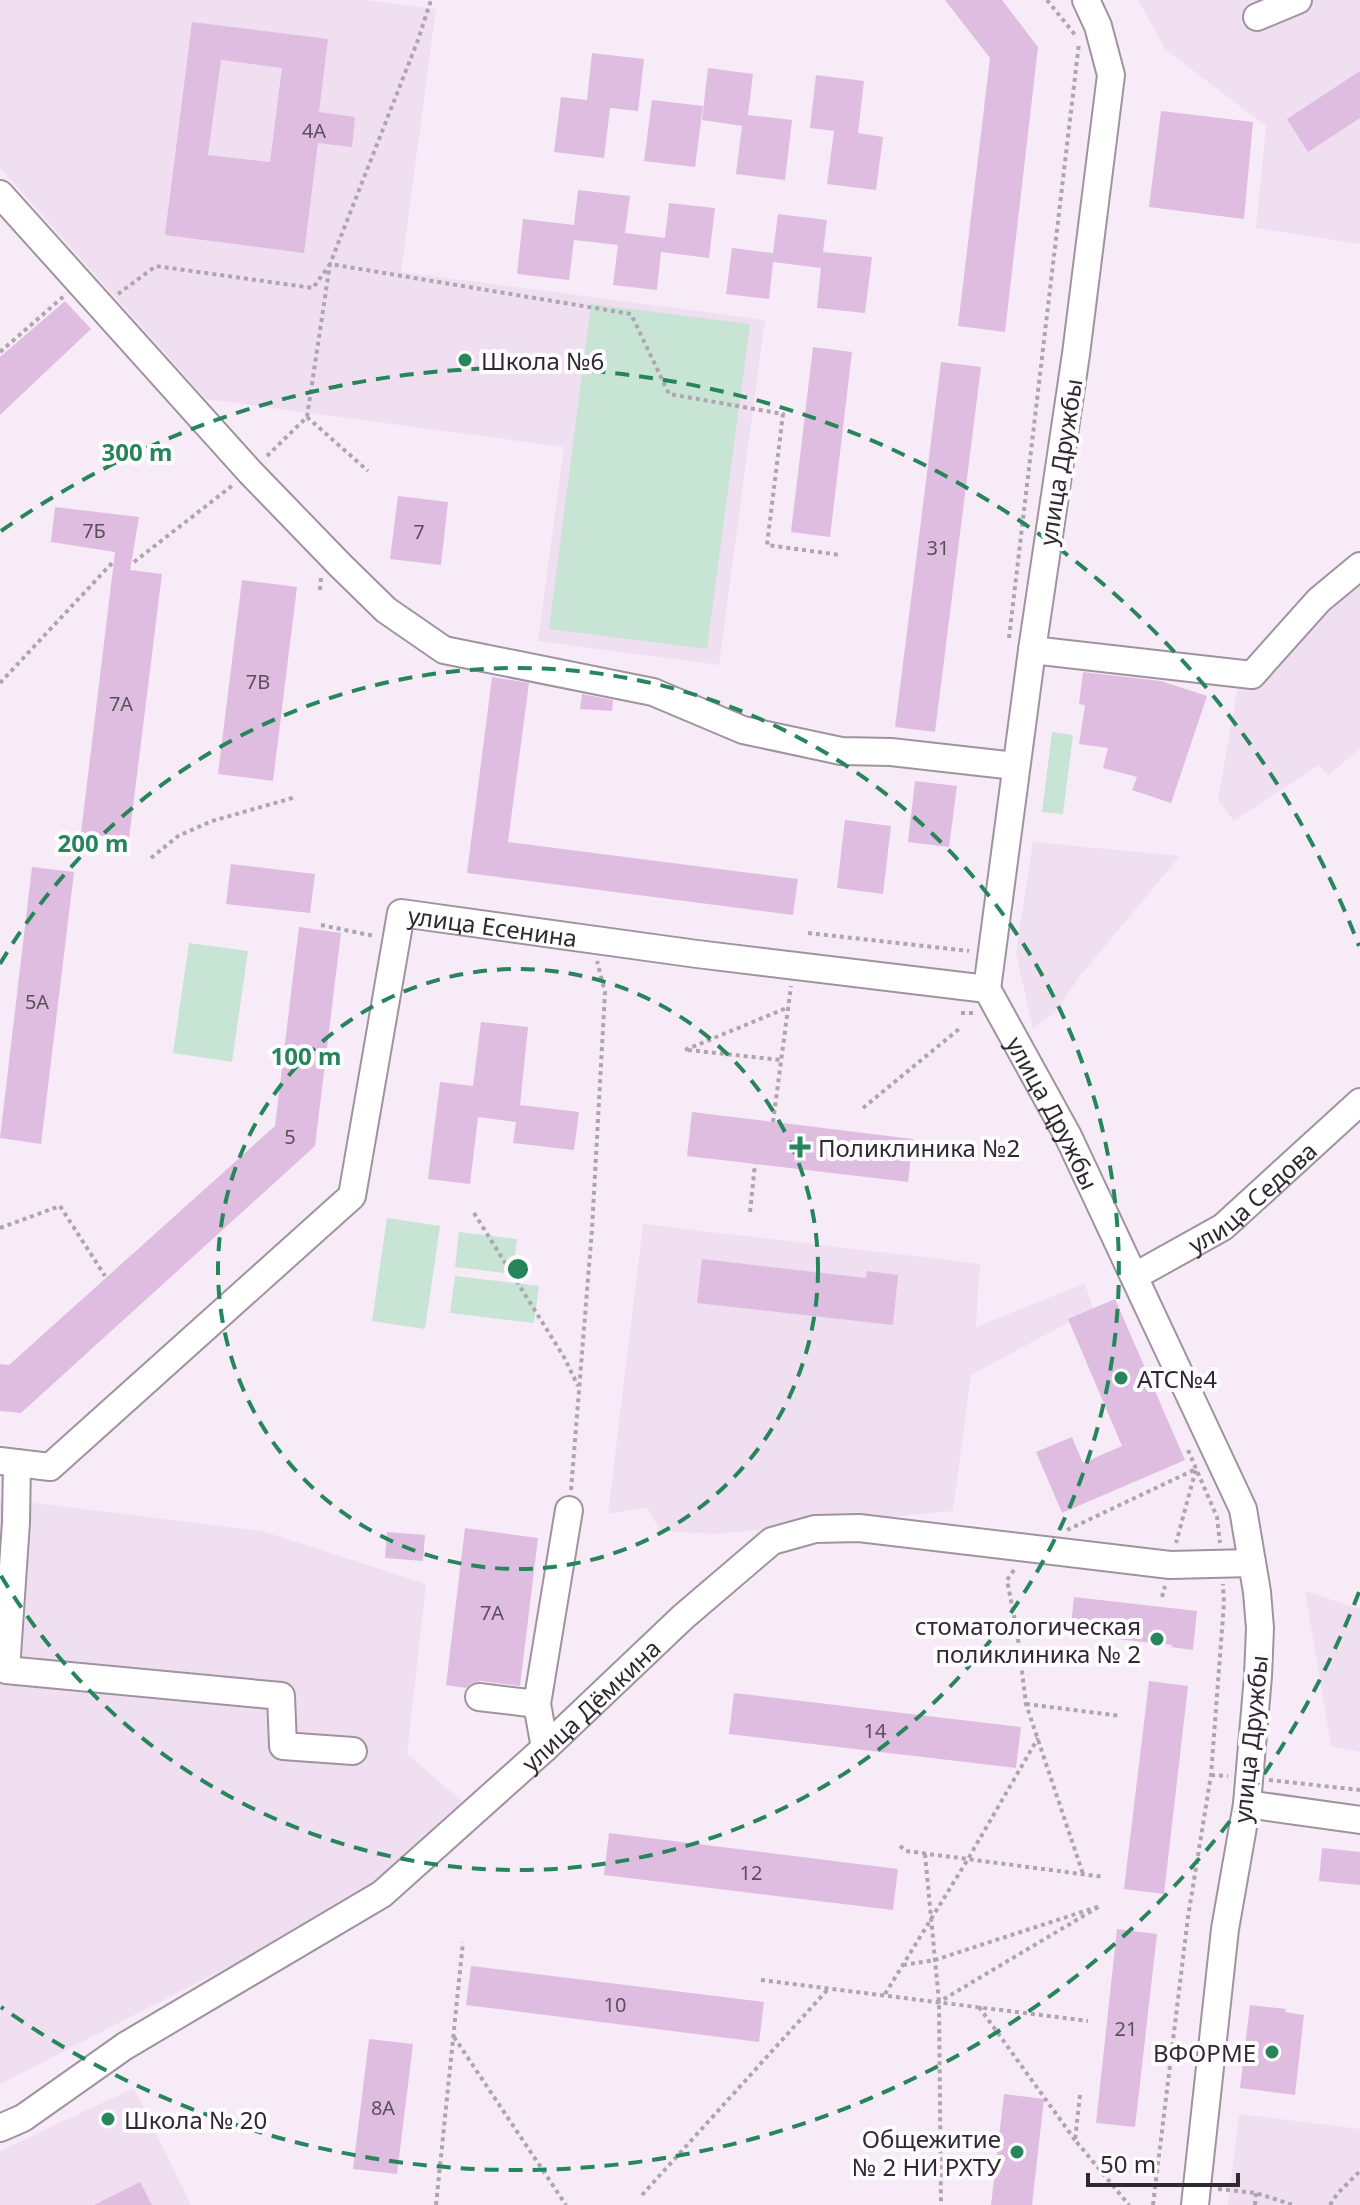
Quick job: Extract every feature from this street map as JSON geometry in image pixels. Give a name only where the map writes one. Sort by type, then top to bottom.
[{"type":"street","name":"улица Дружбы","points":[[1086,0],[1098,26],[1111,75],[1076,354],[1020,648],[1015,766],[984,989],[1068,1136],[1243,1509],[1260,1628],[1248,1791],[1225,1929],[1196,2196]]},
{"type":"street","points":[[1257,17],[1298,0]]},
{"type":"street","points":[[0,194],[250,472],[386,610],[444,650],[653,692],[743,730],[841,751],[891,752],[1015,766]]},
{"type":"street","points":[[1020,648],[1252,675],[1319,600],[1360,566]]},
{"type":"street","name":"улица Есенина","points":[[9,1462],[50,1467],[352,1196],[401,913],[984,989]]},
{"type":"street","name":"улица Седова","points":[[1135,1276],[1223,1227],[1360,1102]]},
{"type":"street","points":[[9,1462],[16,1522],[6,1670],[281,1696],[283,1746],[353,1751]]},
{"type":"street","points":[[545,1748],[537,1704],[569,1510]]},
{"type":"street","name":"улица Дёмкина","points":[[0,2128],[23,2118],[125,2046],[382,1894],[545,1748],[683,1617],[772,1541],[815,1529],[859,1528],[1170,1565],[1252,1563]]},
{"type":"street","points":[[479,1697],[537,1704]]},
{"type":"street","points":[[1248,1791],[1360,1820]]},
{"type":"path","points":[[134,562],[250,472],[307,417],[330,264],[431,0]]},
{"type":"path","points":[[1020,648],[1079,40],[1047,0]]},
{"type":"path","points":[[101,306],[156,266],[313,288],[330,264]]},
{"type":"path","points":[[330,264],[631,314],[669,394],[783,414],[767,545],[840,555]]},
{"type":"path","points":[[0,352],[79,283]]},
{"type":"path","points":[[307,417],[368,471]]},
{"type":"path","points":[[0,683],[112,563]]},
{"type":"path","points":[[151,858],[178,836],[212,821],[296,797]]},
{"type":"path","points":[[321,925],[396,941]]},
{"type":"path","points":[[808,933],[971,952]]},
{"type":"path","points":[[569,1510],[592,1229],[605,992],[592,939]]},
{"type":"path","points":[[773,1122],[794,966]]},
{"type":"path","points":[[961,1013],[980,1013],[984,989]]},
{"type":"path","points":[[781,1060],[685,1050],[789,1007]]},
{"type":"path","points":[[863,1108],[959,1029]]},
{"type":"path","points":[[750,1212],[755,1164]]},
{"type":"path","points":[[0,1228],[60,1206],[105,1276]]},
{"type":"path","points":[[474,1213],[564,1357],[579,1388]]},
{"type":"path","points":[[1153,2205],[1188,1917],[1211,1775],[1224,1603],[1217,1517],[1183,1440]]},
{"type":"path","points":[[1083,1874],[1026,1704],[1007,1580],[1028,1548],[1196,1469]]},
{"type":"path","points":[[1162,1597],[1196,1469]]},
{"type":"path","points":[[1026,1704],[1121,1716]]},
{"type":"path","points":[[884,1995],[1038,1738]]},
{"type":"path","points":[[1211,1775],[1248,1791],[1360,1790]]},
{"type":"path","points":[[900,1846],[906,1851],[925,1854],[1104,1877]]},
{"type":"path","points":[[925,1854],[939,2002],[941,2205]]},
{"type":"path","points":[[903,1965],[935,1960],[1100,1906],[939,2002]]},
{"type":"path","points":[[436,2205],[463,1942]]},
{"type":"path","points":[[761,1980],[1088,2021]]},
{"type":"path","points":[[642,2195],[829,1988]]},
{"type":"path","points":[[979,2007],[1075,2140],[1129,2205]]},
{"type":"path","points":[[454,2037],[566,2205]]},
{"type":"path","points":[[1075,2140],[1080,2095]]},
{"type":"path","points":[[1330,2205],[1360,2171]]},
{"type":"path","points":[[1255,2205],[1256,2193]]},
{"type":"path","points":[[1196,2196],[1256,2193],[1293,2205]]},
{"type":"shaded area","name":"Школа №6","points":[[0,0],[365,0],[436,9],[401,272],[765,320],[719,665],[538,641],[564,447],[206,399],[0,168]]},
{"type":"shaded area","points":[[1138,0],[1360,0],[1360,244],[1256,228],[1266,126],[1166,50]]},
{"type":"shaded area","points":[[1360,578],[1360,748],[1328,776],[1319,765],[1234,821],[1218,800],[1239,680]]},
{"type":"shaded area","points":[[1033,842],[1180,856],[1080,976],[1054,1013],[1033,1029],[1016,953]]},
{"type":"shaded area","points":[[643,1224],[980,1264],[976,1327],[1085,1283],[1093,1309],[971,1375],[953,1511],[715,1534],[660,1531],[647,1507],[608,1514]]},
{"type":"shaded area","points":[[0,1499],[262,1531],[426,1584],[407,1754],[465,1804],[397,1880],[0,2084]]},
{"type":"shaded area","points":[[1305,1591],[1360,1609],[1360,1752],[1331,1746]]},
{"type":"shaded area","name":"Школа № 20","points":[[134,2088],[191,2205],[0,2205],[0,2151]]},
{"type":"shaded area","points":[[1239,2114],[1360,2129],[1360,2205],[1228,2205]]},
{"type":"green space","points":[[591,304],[750,324],[707,649],[549,629]]},
{"type":"green space","points":[[1052,732],[1073,735],[1063,814],[1042,812]]},
{"type":"green space","points":[[189,943],[248,951],[232,1062],[173,1053]]},
{"type":"green space","points":[[387,1218],[440,1226],[425,1329],[372,1321]]},
{"type":"green space","points":[[459,1232],[517,1239],[513,1274],[455,1267]]},
{"type":"green space","points":[[455,1276],[539,1286],[534,1323],[450,1313]]},
{"type":"building","points":[[945,0],[1002,0],[1038,47],[1005,332],[958,326],[990,58]]},
{"type":"building","points":[[192,22],[328,39],[319,112],[355,117],[352,147],[318,143],[304,253],[165,235]],"holes":[[[221,60],[282,68],[270,162],[208,155]]]},
{"type":"building","points":[[592,53],[644,59],[638,111],[610,108],[604,158],[554,152],[561,97],[587,100]]},
{"type":"building","points":[[708,68],[753,74],[748,115],[792,120],[785,180],[736,174],[742,126],[702,120]]},
{"type":"building","points":[[1360,71],[1360,118],[1308,152],[1287,119]]},
{"type":"building","points":[[816,75],[864,81],[858,133],[883,137],[876,190],[827,184],[834,131],[810,128]]},
{"type":"building","points":[[652,100],[703,106],[695,167],[644,161]]},
{"type":"building","points":[[1161,111],[1253,122],[1244,219],[1149,207]]},
{"type":"building","points":[[578,190],[630,196],[625,233],[665,238],[669,203],[715,208],[709,258],[661,252],[657,290],[613,285],[618,245],[574,240],[569,280],[517,274],[523,219],[574,225]]},
{"type":"building","points":[[778,214],[827,220],[823,252],[872,257],[865,313],[817,308],[821,268],[773,262],[769,299],[726,294],[732,248],[773,253]]},
{"type":"building","points":[[65,301],[91,329],[0,415],[0,357]]},
{"type":"building","points":[[813,347],[852,352],[830,537],[791,532]]},
{"type":"building","points":[[941,362],[981,367],[935,732],[895,727]]},
{"type":"building","points":[[398,496],[448,502],[441,565],[390,559]]},
{"type":"building","points":[[55,507],[139,517],[130,570],[162,574],[129,839],[81,833],[115,552],[51,542]]},
{"type":"building","points":[[242,580],[297,587],[273,781],[218,774]]},
{"type":"building","points":[[1083,672],[1161,681],[1207,696],[1171,803],[1132,790],[1137,777],[1103,768],[1108,748],[1079,744],[1085,705],[1079,704]]},
{"type":"building","points":[[492,677],[529,683],[508,842],[798,879],[793,915],[467,873]]},
{"type":"building","points":[[582,694],[613,700],[612,711],[580,709]]},
{"type":"building","points":[[915,781],[957,786],[949,847],[908,842]]},
{"type":"building","points":[[845,820],[891,826],[883,894],[837,888]]},
{"type":"building","points":[[231,864],[315,874],[310,913],[226,904]]},
{"type":"building","points":[[32,867],[74,872],[41,1144],[0,1138]]},
{"type":"building","points":[[299,927],[341,933],[315,1146],[21,1413],[0,1411],[0,1364],[9,1365],[275,1126]]},
{"type":"building","points":[[481,1022],[528,1027],[520,1105],[579,1112],[574,1150],[513,1143],[516,1122],[478,1117],[470,1184],[428,1179],[440,1082],[473,1086]]},
{"type":"building","name":"Поликлиника №2","points":[[692,1112],[913,1139],[908,1182],[687,1156]]},
{"type":"building","points":[[702,1259],[866,1278],[867,1271],[898,1275],[893,1325],[697,1303]]},
{"type":"building","name":"АТС№4","points":[[1115,1299],[1185,1460],[1062,1513],[1036,1452],[1072,1437],[1083,1463],[1122,1446],[1068,1319]]},
{"type":"building","points":[[465,1528],[538,1538],[520,1686],[481,1681],[466,1688],[446,1685]]},
{"type":"building","points":[[387,1532],[425,1535],[423,1561],[385,1558]]},
{"type":"building","name":"стоматологическая поликлиника № 2","points":[[1074,1597],[1197,1611],[1193,1650],[1070,1634]]},
{"type":"building","points":[[1149,1681],[1188,1686],[1164,1894],[1124,1889]]},
{"type":"building","points":[[734,1693],[1021,1727],[1016,1768],[729,1734]]},
{"type":"building","points":[[609,1833],[898,1869],[893,1910],[604,1875]]},
{"type":"building","points":[[1322,1848],[1360,1852],[1360,1885],[1319,1881]]},
{"type":"building","points":[[1117,1929],[1157,1934],[1135,2127],[1096,2123]]},
{"type":"building","points":[[471,1966],[764,2002],[759,2042],[466,2005]]},
{"type":"building","name":"ВФОРМЕ","points":[[1250,2005],[1286,2009],[1285,2012],[1304,2015],[1295,2095],[1240,2088]]},
{"type":"building","points":[[369,2039],[413,2044],[397,2174],[353,2169]]},
{"type":"building","name":"Общежитие № 2 НИ РХТУ","points":[[1004,2094],[1044,2099],[1032,2205],[991,2205]]},
{"type":"building","points":[[140,2182],[152,2205],[94,2205]]},
{"type":"place","name":"Школа №6","points":[[465,360]]},
{"type":"place","name":"Поликлиника №2","points":[[800,1147]]},
{"type":"place","name":"АТС№4","points":[[1121,1378]]},
{"type":"place","name":"стоматологическая поликлиника № 2","points":[[1157,1639]]},
{"type":"place","name":"ВФОРМЕ","points":[[1272,2052]]},
{"type":"place","name":"Школа № 20","points":[[108,2119]]},
{"type":"place","name":"Общежитие № 2 НИ РХТУ","points":[[1017,2152]]}]
